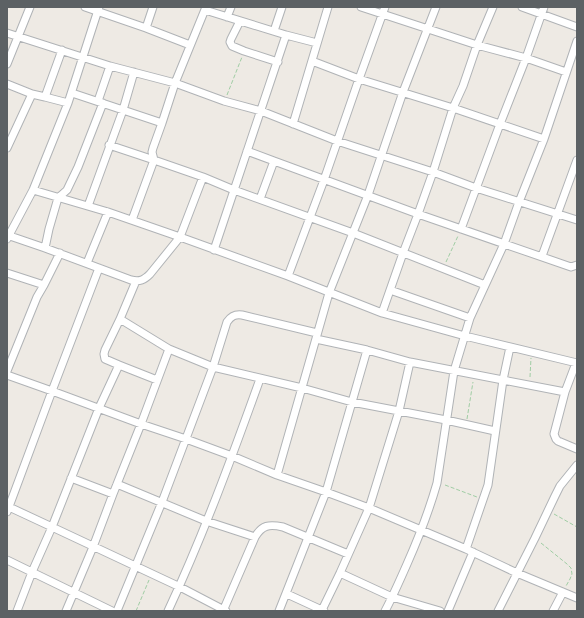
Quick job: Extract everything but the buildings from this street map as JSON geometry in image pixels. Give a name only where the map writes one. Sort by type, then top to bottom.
[{"type":"street","points":[[7,64],[30,7]]},
{"type":"street","points":[[85,7],[98,9],[190,45]]},
{"type":"street","points":[[146,28],[153,7]]},
{"type":"street","points":[[227,16],[231,7]]},
{"type":"street","points":[[274,31],[282,7]]},
{"type":"street","points":[[293,124],[328,7]]},
{"type":"street","points":[[361,7],[383,10],[428,29],[477,45],[526,58],[566,72]]},
{"type":"street","points":[[277,475],[329,293],[368,195],[403,92],[436,7]]},
{"type":"street","points":[[382,313],[433,172],[453,108],[493,7]]},
{"type":"street","points":[[522,7],[542,10],[577,27]]},
{"type":"street","points":[[132,220],[154,160],[152,152],[153,148],[175,83],[205,8],[240,21],[317,43]]},
{"type":"street","points":[[98,9],[68,104],[33,190],[8,236],[60,253],[136,281],[140,281],[145,279],[150,274],[180,237],[203,177]]},
{"type":"street","points":[[288,276],[338,141],[383,10]]},
{"type":"street","points":[[461,229],[526,58],[542,10]]},
{"type":"street","points":[[240,21],[230,42],[232,46],[278,62]]},
{"type":"street","points":[[7,33],[110,66],[175,83],[224,101],[261,111],[338,141],[433,172],[476,188],[577,220]]},
{"type":"street","points":[[214,250],[286,35]]},
{"type":"street","points":[[385,611],[422,530],[437,483],[454,371],[470,318],[504,244],[544,139],[577,41]]},
{"type":"street","points":[[45,97],[62,50]]},
{"type":"street","points":[[312,61],[359,79],[453,108],[544,139]]},
{"type":"street","points":[[45,248],[58,198],[67,190],[78,167],[100,102],[110,66]]},
{"type":"street","points":[[88,206],[123,110],[134,72]]},
{"type":"street","points":[[7,84],[32,94],[68,104]]},
{"type":"street","points":[[72,93],[162,123]]},
{"type":"street","points":[[7,148],[32,94]]},
{"type":"street","points":[[109,145],[203,177],[485,285]]},
{"type":"street","points":[[247,151],[504,244],[571,267],[577,265]]},
{"type":"street","points":[[542,256],[577,160]]},
{"type":"street","points":[[260,199],[274,161]]},
{"type":"street","points":[[33,190],[132,220],[288,276],[382,313],[465,336],[576,363],[565,392],[554,434],[558,441],[577,449]]},
{"type":"street","points":[[87,263],[108,212]]},
{"type":"street","points":[[7,371],[37,297],[60,253]]},
{"type":"street","points":[[99,268],[8,509],[52,527],[180,587],[224,611],[255,537],[265,526],[275,525],[283,527],[348,554]]},
{"type":"street","points":[[7,273],[44,285]]},
{"type":"street","points":[[136,281],[105,350],[104,357],[119,366],[157,380]]},
{"type":"street","points":[[390,290],[470,318]]},
{"type":"street","points":[[117,611],[136,567],[186,439],[213,367],[227,322],[233,315],[237,314],[248,316],[410,362],[565,392]]},
{"type":"street","points":[[120,319],[169,349],[213,367],[302,388],[352,402],[495,431]]},
{"type":"street","points":[[466,549],[488,485],[503,380],[510,347]]},
{"type":"street","points":[[66,611],[93,547],[169,349]]},
{"type":"street","points":[[279,611],[326,492],[367,350]]},
{"type":"street","points":[[287,594],[323,610],[369,508],[399,411],[410,362]]},
{"type":"street","points":[[17,611],[99,408],[119,366]]},
{"type":"street","points":[[7,375],[186,439],[277,475],[369,508],[474,552],[517,573],[577,598]]},
{"type":"street","points":[[168,611],[180,587],[232,456],[260,379]]},
{"type":"street","points":[[498,611],[560,486],[577,464]]},
{"type":"street","points":[[71,478],[113,494]]},
{"type":"street","points":[[116,484],[206,521],[255,537]]},
{"type":"street","points":[[448,611],[474,552]]},
{"type":"street","points":[[7,560],[112,611]]},
{"type":"street","points":[[340,573],[392,597],[440,611]]},
{"type":"street","points":[[553,611],[563,592]]},
{"type":"path","points":[[224,101],[244,51]]},
{"type":"path","points":[[444,269],[461,229]]},
{"type":"path","points":[[529,386],[532,352]]},
{"type":"path","points":[[466,425],[474,375]]},
{"type":"path","points":[[437,483],[484,499]]},
{"type":"path","points":[[548,511],[577,527]]},
{"type":"path","points":[[535,538],[571,568],[572,574],[563,592]]},
{"type":"path","points":[[136,611],[152,574]]}]
